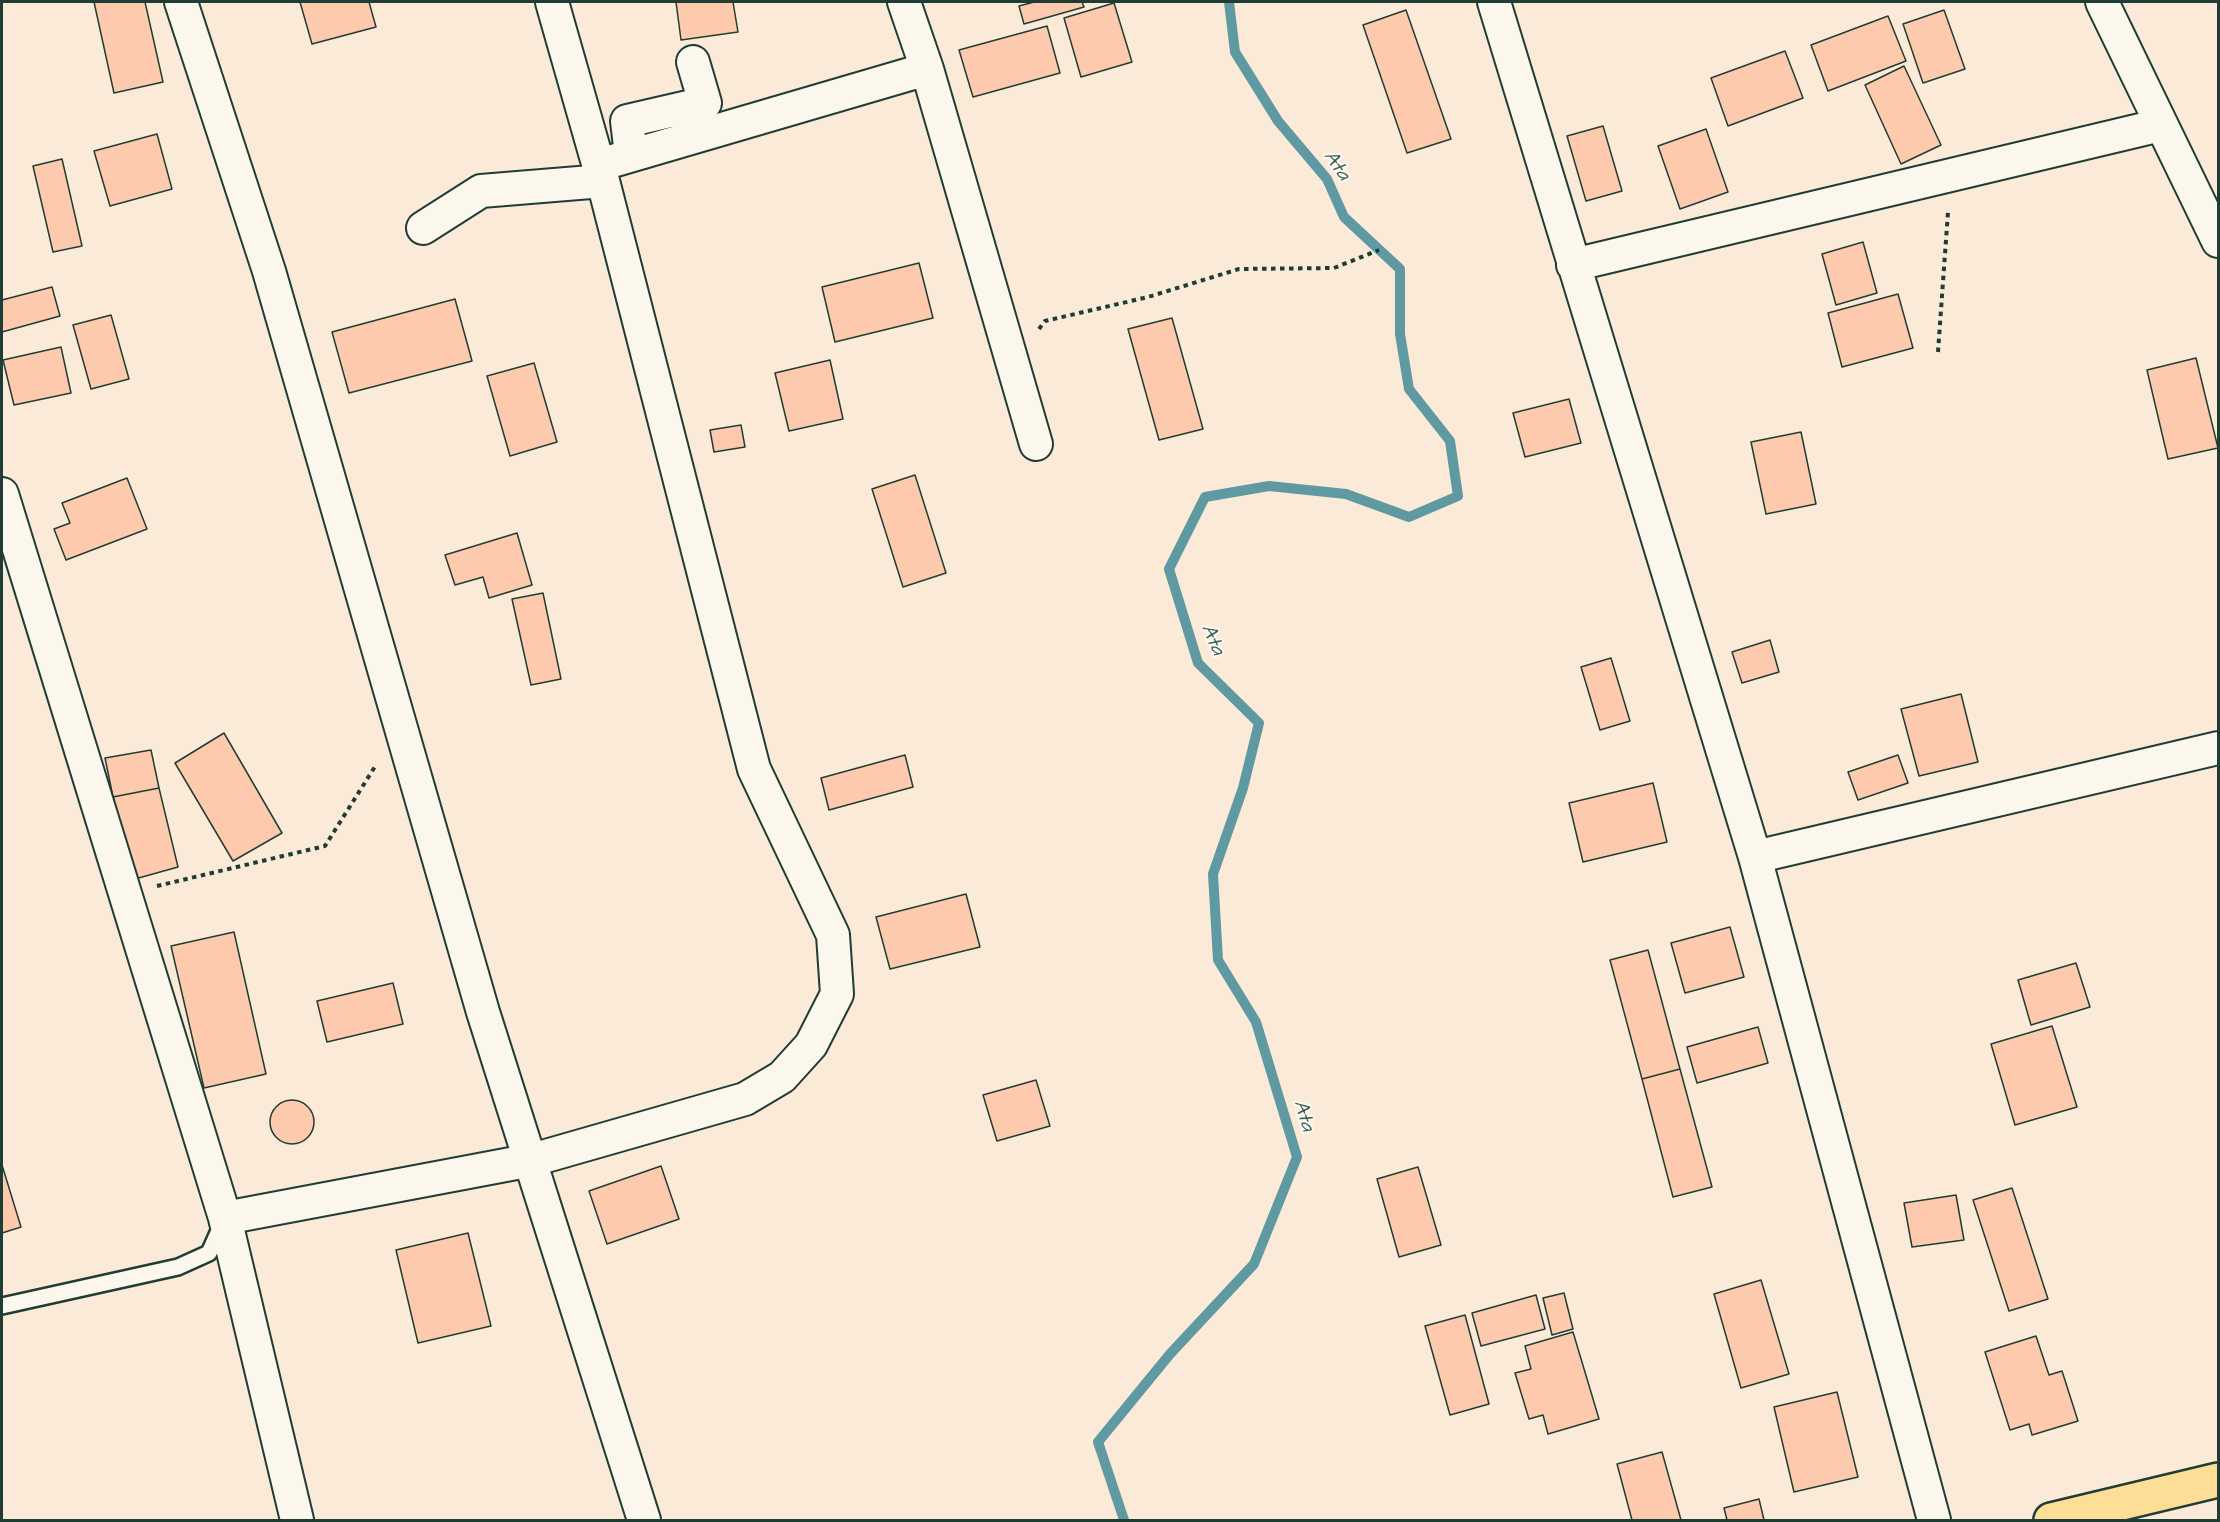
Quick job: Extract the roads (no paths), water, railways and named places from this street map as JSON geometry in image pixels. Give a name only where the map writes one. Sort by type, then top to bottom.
[{"type":"highway","points":[[2050,1521],[2218,1480]]},
{"type":"street","points":[[181,2],[269,271],[483,1012],[532,1160],[644,1521]]},
{"type":"street","points":[[225,1218],[532,1160],[745,1100],[782,1077],[811,1045],[837,994],[833,935],[754,769],[601,173],[552,2]]},
{"type":"street","points":[[904,2],[927,69],[1036,444]]},
{"type":"street","points":[[1494,2],[1755,857],[1934,1521]]},
{"type":"street","points":[[2102,2],[2218,241]]},
{"type":"street","points":[[631,156],[627,121],[705,103],[693,62]]},
{"type":"street","points":[[423,228],[481,191],[601,173],[631,156],[927,69]]},
{"type":"street","points":[[1573,265],[2161,125]]},
{"type":"street","points":[[2,494],[225,1218],[297,1521]]},
{"type":"street","points":[[1755,857],[2218,748]]},
{"type":"lane","points":[[2,1306],[178,1267],[209,1253],[225,1218]]},
{"type":"waterway","name":"Ata","points":[[1124,1520],[1098,1442],[1170,1354],[1254,1264],[1297,1157],[1256,1022],[1218,960],[1213,874],[1243,788],[1259,723],[1198,663],[1169,569],[1205,497],[1269,486],[1346,494],[1409,517],[1458,496],[1450,441],[1409,389],[1400,334],[1400,269],[1344,217],[1327,179],[1278,121],[1235,52],[1229,2]]}]
